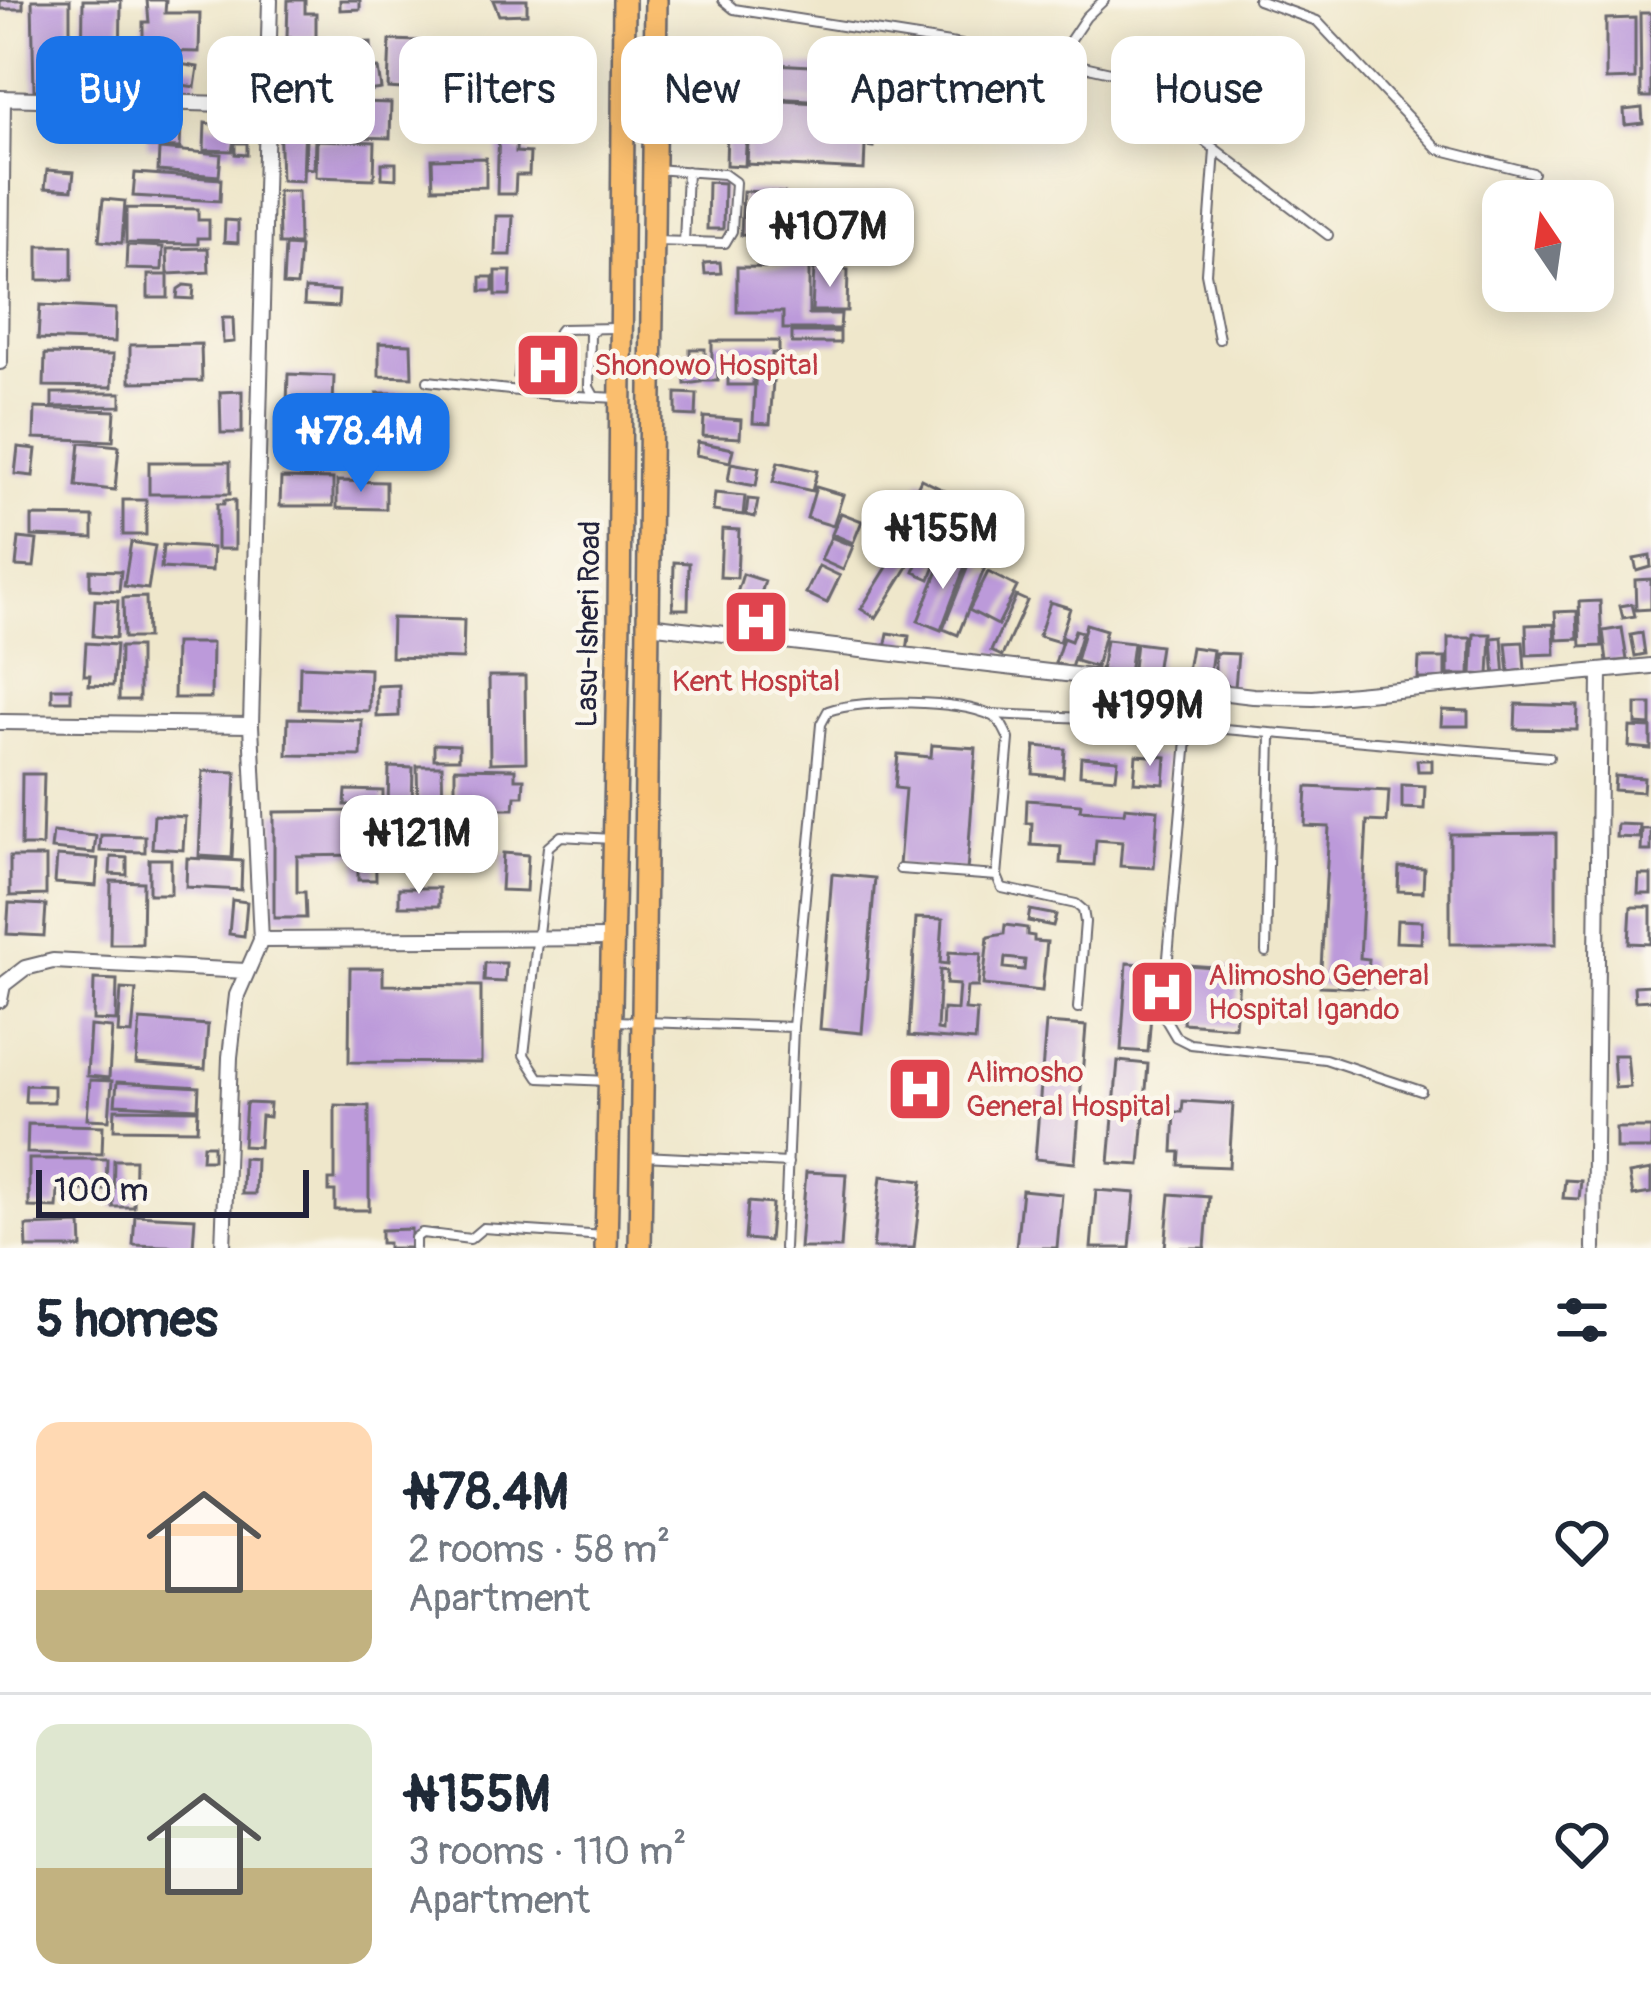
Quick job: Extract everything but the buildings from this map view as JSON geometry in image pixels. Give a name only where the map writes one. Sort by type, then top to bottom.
[{"type":"main road","name":"Lasu-Isheri Road","points":[[606,1242],[619,398],[608,328],[624,0]]},
{"type":"main road","name":"Lasu-Isheri Road","points":[[640,1248],[656,0]]},
{"type":"street","points":[[268,36],[270,0]]},
{"type":"street","points":[[0,362],[2,99],[207,104]]},
{"type":"street","points":[[223,1248],[237,995],[261,940],[251,724],[264,144]]},
{"type":"street","points":[[648,625],[1253,696],[1313,698],[1651,666]]},
{"type":"street","points":[[1594,1248],[1600,672]]},
{"type":"street","points":[[0,722],[251,724]]},
{"type":"street","points":[[261,940],[614,938]]},
{"type":"street","points":[[0,1000],[3,985],[26,968],[53,961],[246,971]]},
{"type":"lane","points":[[723,0],[734,9],[905,36]]},
{"type":"lane","points":[[1073,36],[1104,0]]},
{"type":"lane","points":[[1258,0],[1317,21],[1438,148],[1532,173]]},
{"type":"lane","points":[[1087,67],[1115,73],[1328,235]]},
{"type":"lane","points":[[1215,149],[1206,273],[1219,339]]},
{"type":"lane","points":[[653,241],[725,243],[731,238],[735,182],[724,174],[654,169]]},
{"type":"lane","points":[[684,243],[687,171]]},
{"type":"lane","points":[[556,395],[551,387],[554,336],[561,328],[608,328]]},
{"type":"lane","points":[[595,396],[589,387],[590,334],[608,328]]},
{"type":"lane","points":[[428,381],[619,398]]},
{"type":"lane","points":[[784,1248],[794,1027],[821,724],[828,711],[910,702],[989,714],[1549,758]]},
{"type":"lane","points":[[989,714],[1002,723],[1009,739],[997,876],[1002,888],[1076,904],[1082,910],[1078,1008]]},
{"type":"lane","points":[[1189,728],[1163,1016],[1176,1037],[1190,1044],[1325,1059],[1420,1090]]},
{"type":"lane","points":[[1266,952],[1271,736]]},
{"type":"lane","points":[[610,1081],[539,1078],[524,1054],[548,848],[561,836],[615,840]]},
{"type":"lane","points":[[900,869],[997,876]]},
{"type":"lane","points":[[612,1021],[794,1027]]},
{"type":"lane","points":[[641,1155],[788,1162]]},
{"type":"lane","points":[[415,1248],[415,1238],[422,1233],[470,1243],[483,1228],[606,1242]]},
{"type":"place","name":"Shonowo Hospital","points":[[548,365]]},
{"type":"place","name":"Kent Hospital","points":[[756,622]]},
{"type":"place","name":"Alimosho General Hospital Igando","points":[[1162,992]]},
{"type":"place","name":"Alimosho General Hospital","points":[[920,1089]]}]
